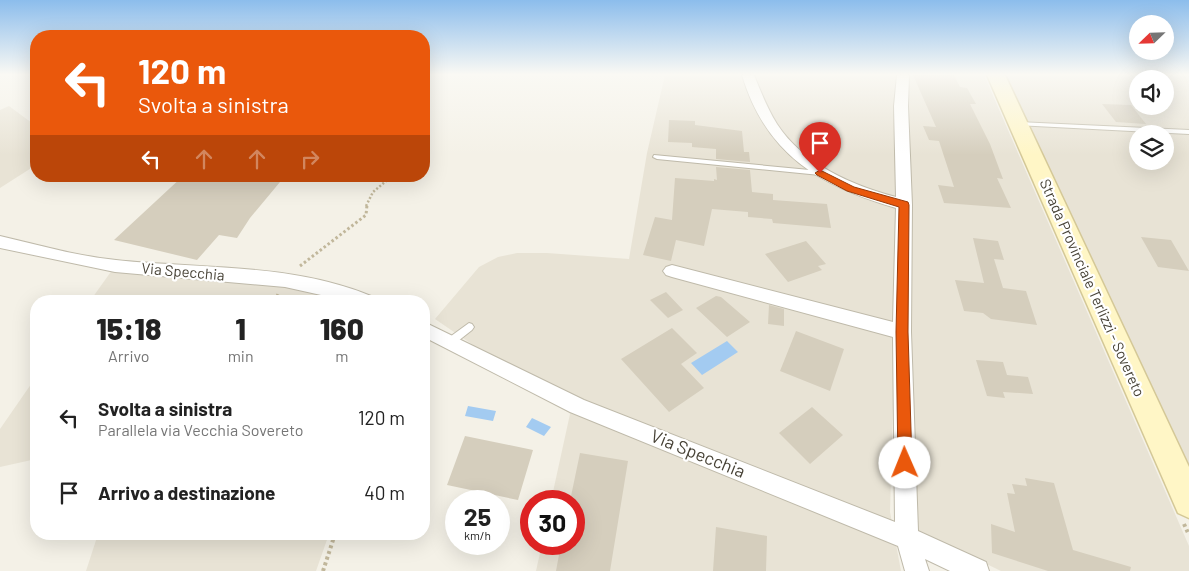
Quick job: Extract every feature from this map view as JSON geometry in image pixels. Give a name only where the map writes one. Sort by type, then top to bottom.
[{"type":"main road","name":"Strada Provinciale Terlizzi - Sovereto","points":[[1008,102],[1189,502]]},
{"type":"street","points":[[758,102],[776,133],[802,160],[820,173],[851,189],[904,205]]},
{"type":"street","points":[[901,102],[904,205],[902,332],[907,538],[917,571]]},
{"type":"street","name":"Via Specchia","points":[[0,242],[115,266],[285,280],[351,295]]},
{"type":"street","points":[[672,271],[902,332]]},
{"type":"street","name":"Via Specchia","points":[[430,332],[577,406],[907,538],[976,571]]},
{"type":"lane","points":[[1018,124],[1189,132]]},
{"type":"lane","points":[[656,157],[820,173]]},
{"type":"lane","points":[[450,342],[469,327]]},
{"type":"path","points":[[285,280],[308,259],[353,227],[366,215],[365,205],[371,193],[385,182]]},
{"type":"path","points":[[323,571],[333,540]]},
{"type":"shaded area","points":[[659,102],[897,102],[899,196],[890,512],[901,571],[536,571],[540,555],[585,555],[585,490],[553,490],[570,414],[568,410],[435,319],[479,267],[498,257],[517,253],[547,253],[629,259],[647,153]]},
{"type":"shaded area","points":[[908,102],[996,102],[1189,546],[1189,571],[1001,571],[912,528]]},
{"type":"shaded area","points":[[1008,102],[1129,102],[1129,115],[1174,115],[1174,102],[1189,102],[1189,502]]},
{"type":"shaded area","points":[[9,106],[30,122],[30,169],[0,188],[0,110]]},
{"type":"shaded area","points":[[115,266],[344,292],[351,295],[94,295]]},
{"type":"shaded area","points":[[30,386],[30,460],[0,467],[0,429]]},
{"type":"shaded area","points":[[96,540],[327,540],[316,571],[86,571]]},
{"type":"water","points":[[727,341],[738,352],[702,375],[691,363]]},
{"type":"water","points":[[468,406],[496,411],[493,421],[465,416]]},
{"type":"water","points":[[532,418],[551,427],[544,436],[526,427]]},
{"type":"building","points":[[925,102],[975,102],[976,104],[970,104],[990,144],[1003,179],[997,178],[1011,208],[944,203],[938,185],[954,187],[939,141],[929,140],[923,126],[936,127]]},
{"type":"building","points":[[1102,104],[1129,105],[1129,115],[1139,115],[1146,124],[1116,122]]},
{"type":"building","points":[[669,120],[695,121],[695,125],[742,131],[744,152],[749,152],[750,162],[716,159],[716,149],[692,147],[692,143],[668,142]]},
{"type":"building","points":[[716,167],[750,170],[752,192],[773,194],[773,200],[827,204],[831,228],[773,223],[772,219],[748,217],[748,212],[712,209],[704,246],[676,240],[671,261],[643,255],[655,217],[672,220],[675,178],[714,181],[714,179],[717,180]]},
{"type":"building","points":[[177,182],[280,182],[250,218],[237,238],[219,235],[197,260],[114,240]]},
{"type":"building","points":[[1141,237],[1171,240],[1189,271],[1158,267]]},
{"type":"building","points":[[973,238],[998,241],[1004,260],[994,259],[1003,288],[1026,291],[1037,325],[991,319],[983,313],[964,311],[955,280],[984,283]]},
{"type":"building","points":[[806,241],[826,264],[818,266],[822,270],[788,282],[765,254]]},
{"type":"building","points":[[666,292],[683,310],[668,318],[650,300]]},
{"type":"building","points":[[716,296],[721,297],[750,322],[727,337],[696,308]]},
{"type":"building","points":[[769,305],[784,309],[784,326],[768,324]]},
{"type":"building","points":[[672,328],[697,353],[681,364],[704,388],[669,412],[621,359]]},
{"type":"building","points":[[796,331],[844,349],[830,391],[780,371]]},
{"type":"building","points":[[976,360],[1003,362],[1007,375],[1028,377],[1033,394],[1003,392],[1005,398],[987,396]]},
{"type":"building","points":[[812,407],[843,435],[810,464],[779,433]]},
{"type":"building","points":[[465,436],[533,450],[518,500],[510,498],[510,490],[471,490],[447,485]]},
{"type":"building","points":[[580,453],[628,461],[610,571],[556,571],[559,555],[585,555],[585,490],[572,490]]},
{"type":"building","points":[[1025,478],[1054,483],[1073,550],[1131,567],[1130,571],[1048,571],[992,553],[991,524],[1015,532],[1007,493],[1015,494],[1012,484],[1027,486]]},
{"type":"building","points":[[716,527],[767,536],[766,571],[713,571]]},
{"type":"route","points":[[820,173],[851,189],[904,205],[902,332],[905,463]]}]
